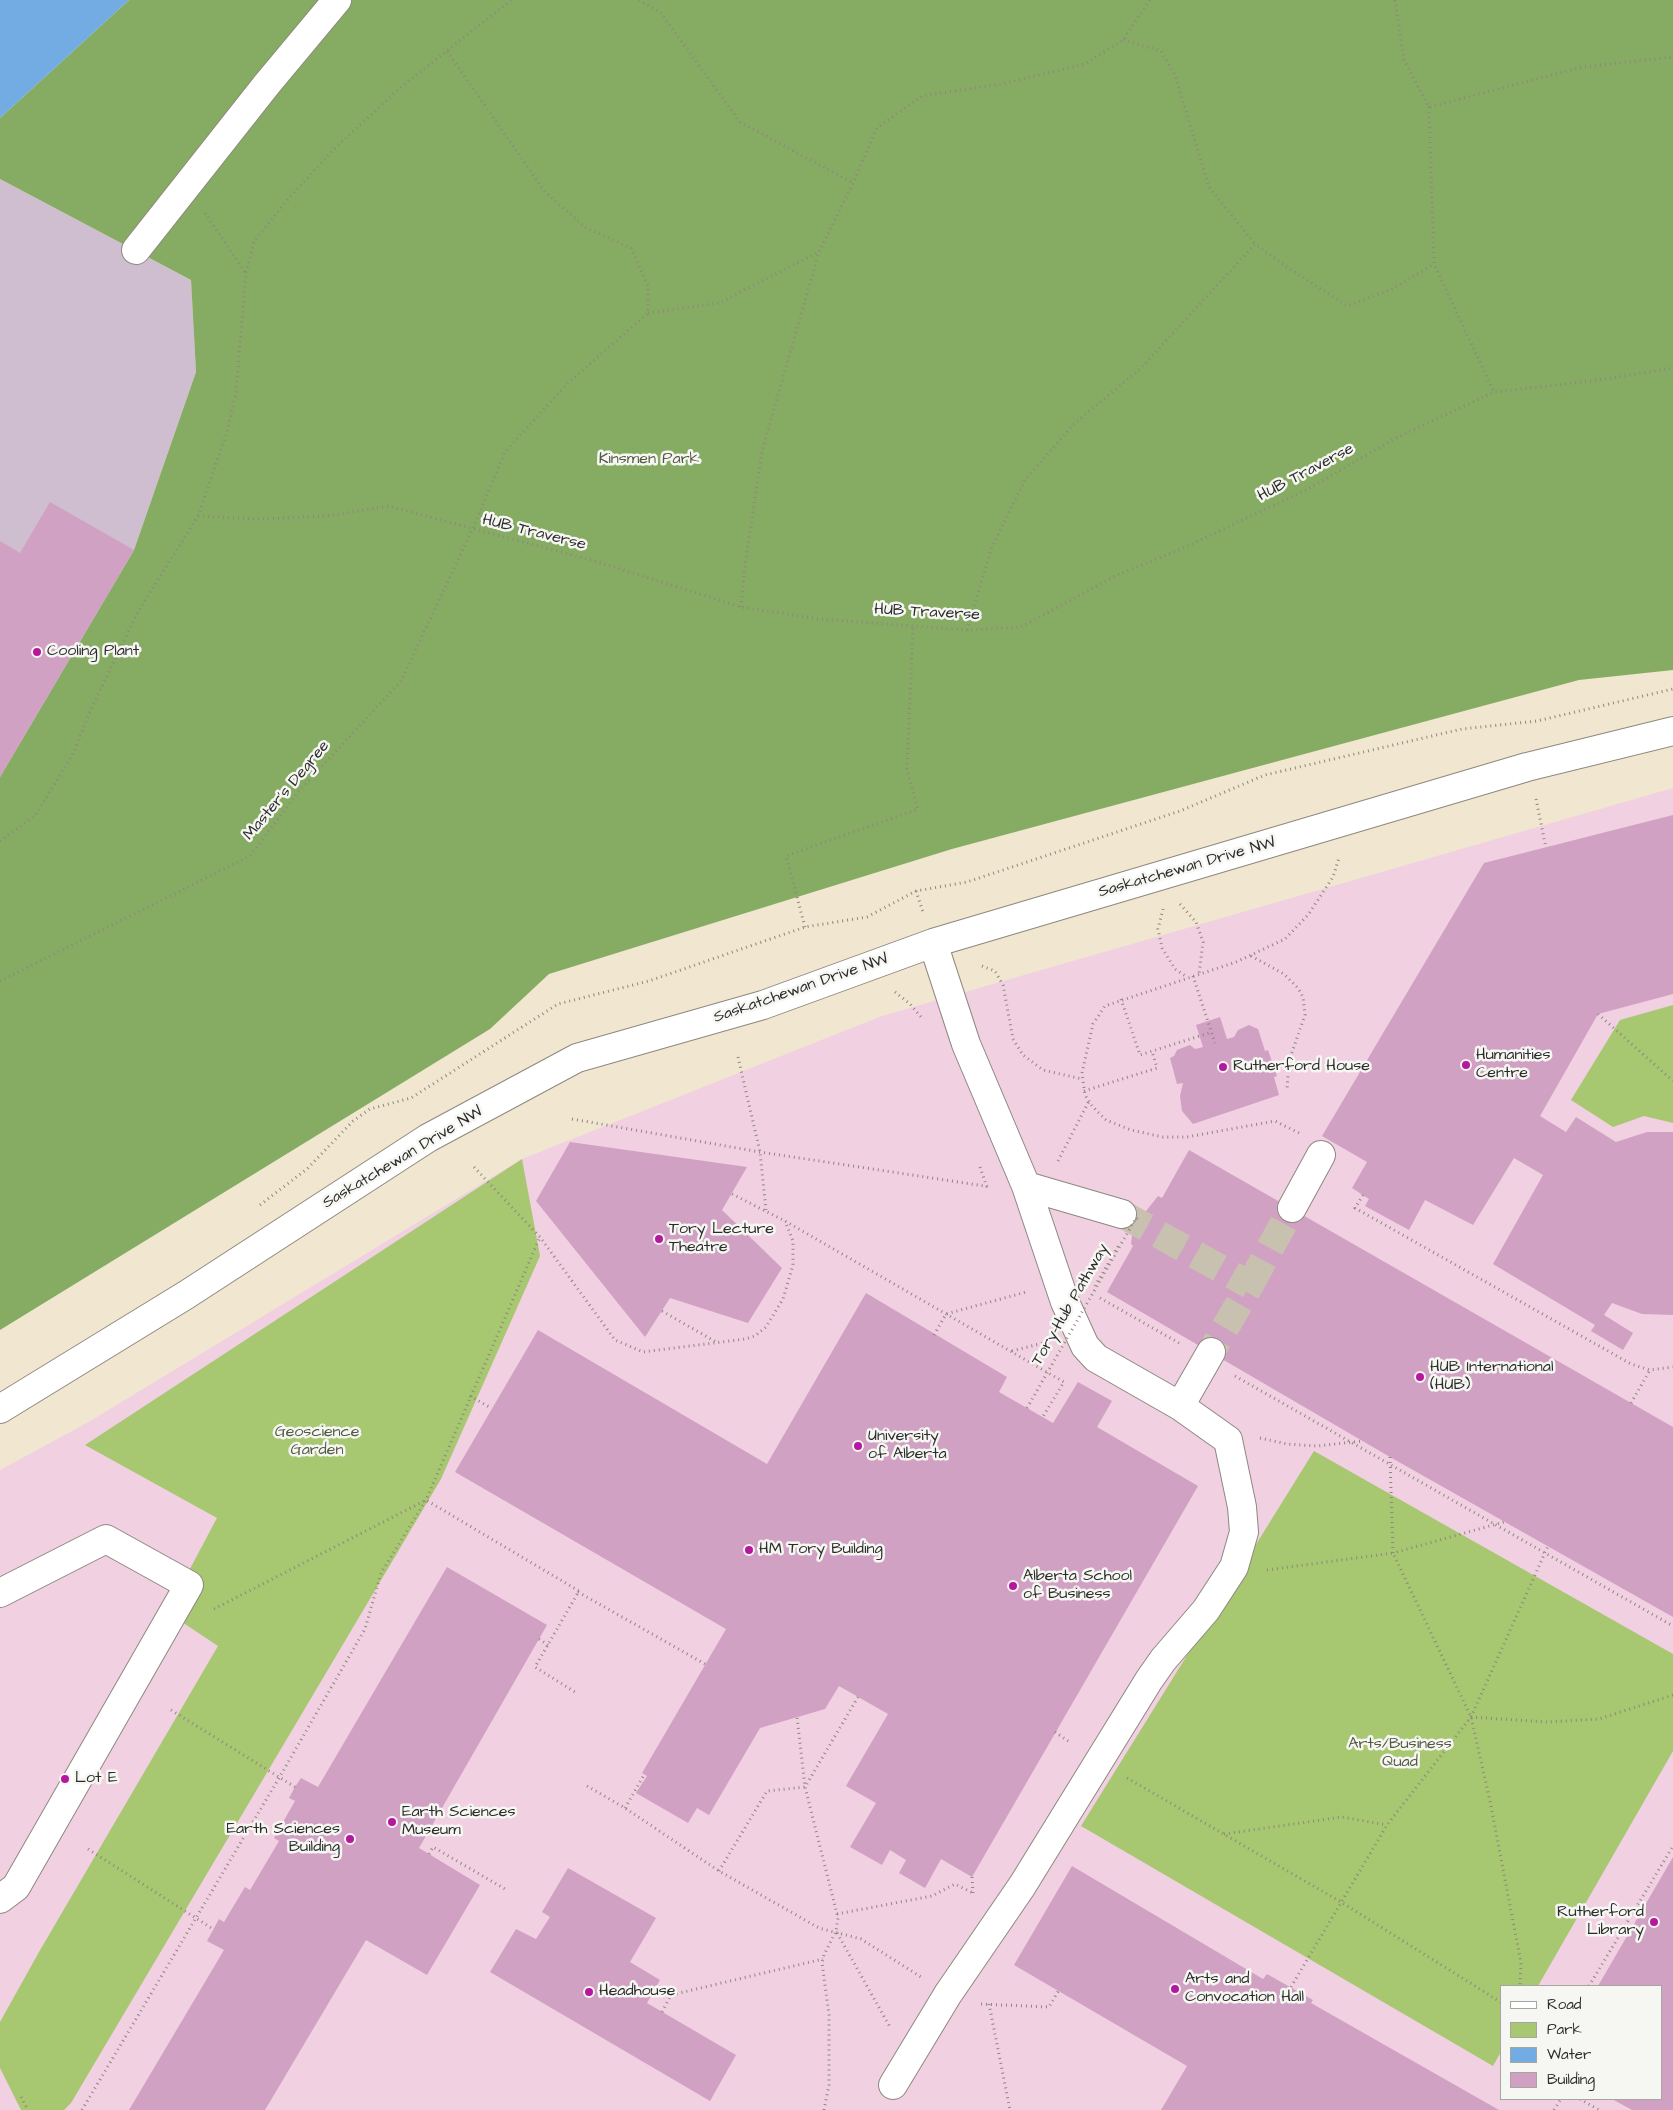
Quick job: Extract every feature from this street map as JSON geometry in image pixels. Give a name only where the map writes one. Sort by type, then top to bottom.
[{"type":"street","points":[[136,250],[186,185],[337,0]]},
{"type":"street","name":"Saskatchewan Drive NW","points":[[0,1409],[186,1295],[428,1138],[577,1058],[763,1006],[933,943],[1527,767],[1673,731]]},
{"type":"street","points":[[893,2085],[971,1957],[1022,1886],[1097,1760],[1163,1660],[1206,1610],[1234,1567],[1244,1532],[1242,1507],[1228,1440],[1180,1406],[1096,1358],[1085,1346],[1065,1302],[1026,1186],[966,1044],[933,943]]},
{"type":"street","points":[[1292,1208],[1321,1155]]},
{"type":"street","points":[[1026,1186],[1128,1224]]},
{"type":"street","points":[[1180,1406],[1219,1361]]},
{"type":"street","points":[[0,1593],[106,1539],[188,1585],[16,1887],[0,1899]]},
{"type":"path","points":[[0,842],[35,816],[74,752],[90,711],[139,610],[198,516],[228,432],[236,392],[246,273],[254,241],[289,198],[342,142],[400,88],[512,0]]},
{"type":"path","points":[[639,0],[660,12],[740,122],[853,183]]},
{"type":"path","points":[[741,607],[744,565],[762,451],[819,252],[853,183],[877,128],[922,96],[1001,84],[1085,64],[1123,40],[1150,0]]},
{"type":"path","points":[[1395,0],[1404,60],[1429,107],[1434,264],[1494,392]]},
{"type":"path","points":[[1123,40],[1161,51],[1175,75],[1209,187],[1255,244],[1290,270],[1348,306],[1392,289],[1434,264]]},
{"type":"path","points":[[447,51],[545,192],[586,228],[631,248],[648,286],[648,313],[720,302],[819,252]]},
{"type":"path","points":[[1429,107],[1583,67],[1673,56]]},
{"type":"path","points":[[186,185],[246,273]]},
{"type":"path","points":[[967,630],[992,547],[1025,480],[1074,424],[1141,368],[1255,244]]},
{"type":"path","name":"Master's Degree","points":[[0,981],[250,856],[299,791],[401,681],[472,530],[505,452],[567,384],[648,313]]},
{"type":"path","name":"HUB Traverse","points":[[198,516],[262,519],[327,516],[388,506],[472,530],[595,561],[741,607],[819,619],[967,630],[1022,627],[1119,574],[1180,550],[1308,489],[1394,439],[1494,392],[1673,368]]},
{"type":"path","points":[[806,927],[786,856],[918,809],[907,769],[913,626]]},
{"type":"path","points":[[1527,767],[1546,848]]},
{"type":"path","points":[[1321,1155],[1304,1136],[1275,1121],[1187,1137],[1163,1137],[1131,1130],[1106,1120],[1088,1101],[1082,1079],[1083,1065],[1096,1018],[1105,1006],[1251,956],[1270,947],[1296,929],[1332,877],[1339,857]]},
{"type":"path","points":[[1178,902],[1196,922],[1203,942],[1199,974]]},
{"type":"path","points":[[1164,907],[1158,929],[1162,948],[1175,969],[1187,977]]},
{"type":"path","points":[[1251,956],[1284,974],[1298,988],[1303,997],[1305,1015],[1289,1060],[1287,1089]]},
{"type":"path","points":[[982,966],[995,971],[1003,985],[1012,1039],[1023,1055],[1042,1070],[1082,1079]]},
{"type":"path","points":[[1193,976],[1215,1043]]},
{"type":"path","points":[[1121,999],[1140,1055],[1212,1032]]},
{"type":"path","points":[[1598,1014],[1673,1081]]},
{"type":"path","points":[[1084,1091],[1157,1068],[1152,1051]]},
{"type":"path","points":[[738,1057],[760,1152],[766,1210]]},
{"type":"path","points":[[1056,1166],[1088,1101]]},
{"type":"path","points":[[572,1119],[760,1152],[986,1187],[1026,1186]]},
{"type":"path","points":[[474,1167],[540,1237],[615,1340],[644,1352],[755,1336],[766,1327],[783,1299],[793,1265],[793,1241],[785,1221]]},
{"type":"path","points":[[732,1194],[766,1210],[1064,1382],[1042,1418]]},
{"type":"path","points":[[1362,1195],[1355,1208],[1631,1364],[1650,1370],[1673,1367]]},
{"type":"path","name":"Tory-Hub Pathway","points":[[1027,1408],[1136,1218],[1128,1224]]},
{"type":"path","points":[[1128,1224],[1091,1293],[1182,1345]]},
{"type":"path","points":[[82,2110],[365,1629],[381,1573],[426,1500],[540,1237]]},
{"type":"path","points":[[934,1335],[946,1314],[1027,1291]]},
{"type":"path","points":[[662,1311],[717,1342]]},
{"type":"path","points":[[1012,1352],[1054,1340]]},
{"type":"path","points":[[1219,1361],[1351,1442],[1673,1626]]},
{"type":"path","points":[[1631,1403],[1650,1370]]},
{"type":"path","points":[[470,1396],[491,1408]]},
{"type":"path","points":[[1228,1440],[1247,1436],[1287,1444],[1317,1446],[1363,1441]]},
{"type":"path","points":[[1390,1457],[1393,1553],[1471,1717],[1490,1801],[1521,1962],[1520,1985]]},
{"type":"path","points":[[426,1500],[706,1664]]},
{"type":"path","points":[[206,1613],[426,1500]]},
{"type":"path","points":[[1234,1567],[1263,1571],[1393,1553],[1504,1522]]},
{"type":"path","points":[[1291,1987],[1387,1825],[1471,1717],[1548,1546]]},
{"type":"path","points":[[575,1692],[535,1667],[579,1591]]},
{"type":"path","points":[[539,1640],[548,1645]]},
{"type":"path","points":[[1471,1717],[1547,1722],[1599,1719],[1673,1695]]},
{"type":"path","points":[[805,1787],[858,1697]]},
{"type":"path","points":[[171,1710],[295,1788]]},
{"type":"path","points":[[797,1717],[805,1787],[837,1914],[836,1931],[823,1959],[829,2015],[829,2085],[824,2110]]},
{"type":"path","points":[[1097,1760],[1341,1902],[1500,2002]]},
{"type":"path","points":[[624,1808],[644,1775]]},
{"type":"path","points":[[587,1786],[624,1808],[719,1871],[819,1928],[861,1939],[925,1980]]},
{"type":"path","points":[[719,1871],[767,1791],[805,1787]]},
{"type":"path","points":[[1223,1834],[1342,1817],[1387,1825]]},
{"type":"path","points":[[1589,1985],[1673,1846]]},
{"type":"path","points":[[429,1854],[433,1847],[505,1890]]},
{"type":"path","points":[[88,1848],[212,1929]]},
{"type":"path","points":[[837,1914],[932,1896],[955,1884],[973,1893]]},
{"type":"path","points":[[836,1931],[908,2060]]},
{"type":"path","points":[[662,2012],[671,1995],[823,1959]]},
{"type":"path","points":[[972,2003],[1049,2007],[1059,1990]]},
{"type":"path","points":[[990,2004],[1010,2110]]},
{"type":"path","points":[[21,2098],[28,2110]]},
{"type":"path","points":[[1582,2100],[1599,2110]]},
{"type":"shaded area","points":[[0,179],[191,280],[196,372],[134,550],[0,777]]},
{"type":"shaded area","name":"University of Alberta","points":[[1673,788],[1673,2110],[0,2110],[0,1470],[87,1423],[522,1159],[882,1016]]},
{"type":"green space","name":"Kinsmen Park","points":[[129,0],[1673,0],[1673,670],[1579,680],[952,849],[549,974],[490,1029],[0,1330],[0,777],[134,550],[196,372],[191,280],[0,179],[0,118]]},
{"type":"green space","points":[[1673,1005],[1673,1123],[1644,1116],[1613,1127],[1571,1100],[1620,1020]]},
{"type":"green space","name":"Geoscience Garden","points":[[522,1159],[540,1256],[441,1479],[71,2103],[64,2110],[21,2110],[0,2068],[0,2022],[218,1646],[167,1612],[217,1518],[85,1445]]},
{"type":"green space","name":"Arts/Business Quad","points":[[1314,1451],[1673,1654],[1673,1751],[1539,1985],[1500,1985],[1500,2054],[1493,2066],[1081,1826]]},
{"type":"water","points":[[0,0],[129,0],[0,118]]},
{"type":"building","name":"Cooling Plant","points":[[50,502],[134,550],[0,777],[0,541],[20,553]]},
{"type":"building","name":"Humanities Centre","points":[[1673,815],[1673,994],[1598,1014],[1540,1116],[1566,1132],[1576,1117],[1616,1142],[1647,1132],[1673,1132],[1673,1315],[1642,1314],[1612,1303],[1604,1315],[1633,1333],[1623,1350],[1591,1331],[1595,1325],[1493,1264],[1543,1175],[1514,1158],[1473,1225],[1425,1200],[1409,1230],[1365,1206],[1369,1199],[1352,1188],[1367,1162],[1322,1136],[1484,863]]},
{"type":"building","name":"Rutherford House","points":[[1220,1017],[1227,1039],[1234,1037],[1238,1030],[1249,1025],[1258,1029],[1265,1051],[1268,1050],[1277,1076],[1274,1077],[1279,1095],[1193,1124],[1182,1111],[1180,1096],[1183,1083],[1177,1084],[1170,1058],[1174,1056],[1177,1050],[1190,1045],[1195,1049],[1203,1047],[1196,1025]]},
{"type":"building","name":"Tory Lecture Theatre","points":[[570,1142],[747,1167],[722,1210],[782,1268],[748,1323],[670,1298],[645,1337],[536,1201]]},
{"type":"building","name":"HUB International (HUB)","points":[[1189,1150],[1673,1427],[1673,1617],[1390,1457],[1107,1292],[1133,1246],[1131,1244],[1132,1236],[1139,1220],[1158,1196],[1162,1198]]},
{"type":"building","points":[[866,1293],[1007,1377],[999,1392],[1053,1423],[1078,1382],[1112,1401],[1097,1427],[1198,1486],[972,1877],[941,1859],[925,1888],[899,1873],[906,1860],[890,1850],[882,1865],[850,1847],[876,1803],[846,1786],[888,1714],[839,1686],[825,1709],[760,1728],[709,1815],[697,1808],[688,1823],[636,1793],[647,1776],[642,1773],[726,1629],[455,1472],[538,1330],[767,1464]]},
{"type":"building","name":"Earth Sciences Building","points":[[447,1567],[547,1625],[419,1848],[480,1885],[427,1975],[366,1940],[265,2110],[129,2110],[224,1950],[207,1941],[219,1919],[224,1922],[245,1887],[250,1890],[279,1841],[274,1838],[295,1801],[289,1798],[295,1787],[301,1778],[318,1787]]},
{"type":"building","name":"Rutherford Library","points":[[1673,1857],[1673,2110],[1632,2110],[1614,2100],[1663,2100],[1663,1985],[1599,1985]]},
{"type":"building","name":"Arts and Convocation Hall","points":[[1072,1866],[1263,1979],[1267,1974],[1313,2000],[1311,2003],[1499,2110],[1161,2110],[1187,2066],[1014,1965]]},
{"type":"building","name":"Headhouse","points":[[568,1868],[656,1918],[630,1962],[660,1980],[647,2003],[736,2055],[710,2101],[490,1972],[516,1929],[536,1939],[550,1917],[542,1912]]},
{"type":"tunnel","points":[[1250,1285],[1292,1208]]},
{"type":"tunnel","points":[[1122,1214],[1250,1285],[1211,1352]]},
{"type":"place","name":"Cooling Plant","points":[[37,652]]},
{"type":"place","name":"Humanities Centre","points":[[1466,1065]]},
{"type":"place","name":"Rutherford House","points":[[1223,1067]]},
{"type":"place","name":"Tory Lecture Theatre","points":[[659,1239]]},
{"type":"place","name":"HUB International (HUB)","points":[[1420,1377]]},
{"type":"place","name":"University of Alberta","points":[[858,1446]]},
{"type":"place","name":"HM Tory Building","points":[[749,1550]]},
{"type":"place","name":"Alberta School of Business","points":[[1013,1586]]},
{"type":"place","name":"Lot E","points":[[65,1779]]},
{"type":"place","name":"Earth Sciences Museum","points":[[392,1822]]},
{"type":"place","name":"Earth Sciences Building","points":[[350,1839]]},
{"type":"place","name":"Rutherford Library","points":[[1654,1922]]},
{"type":"place","name":"Arts and Convocation Hall","points":[[1175,1989]]},
{"type":"place","name":"Headhouse","points":[[589,1992]]}]
